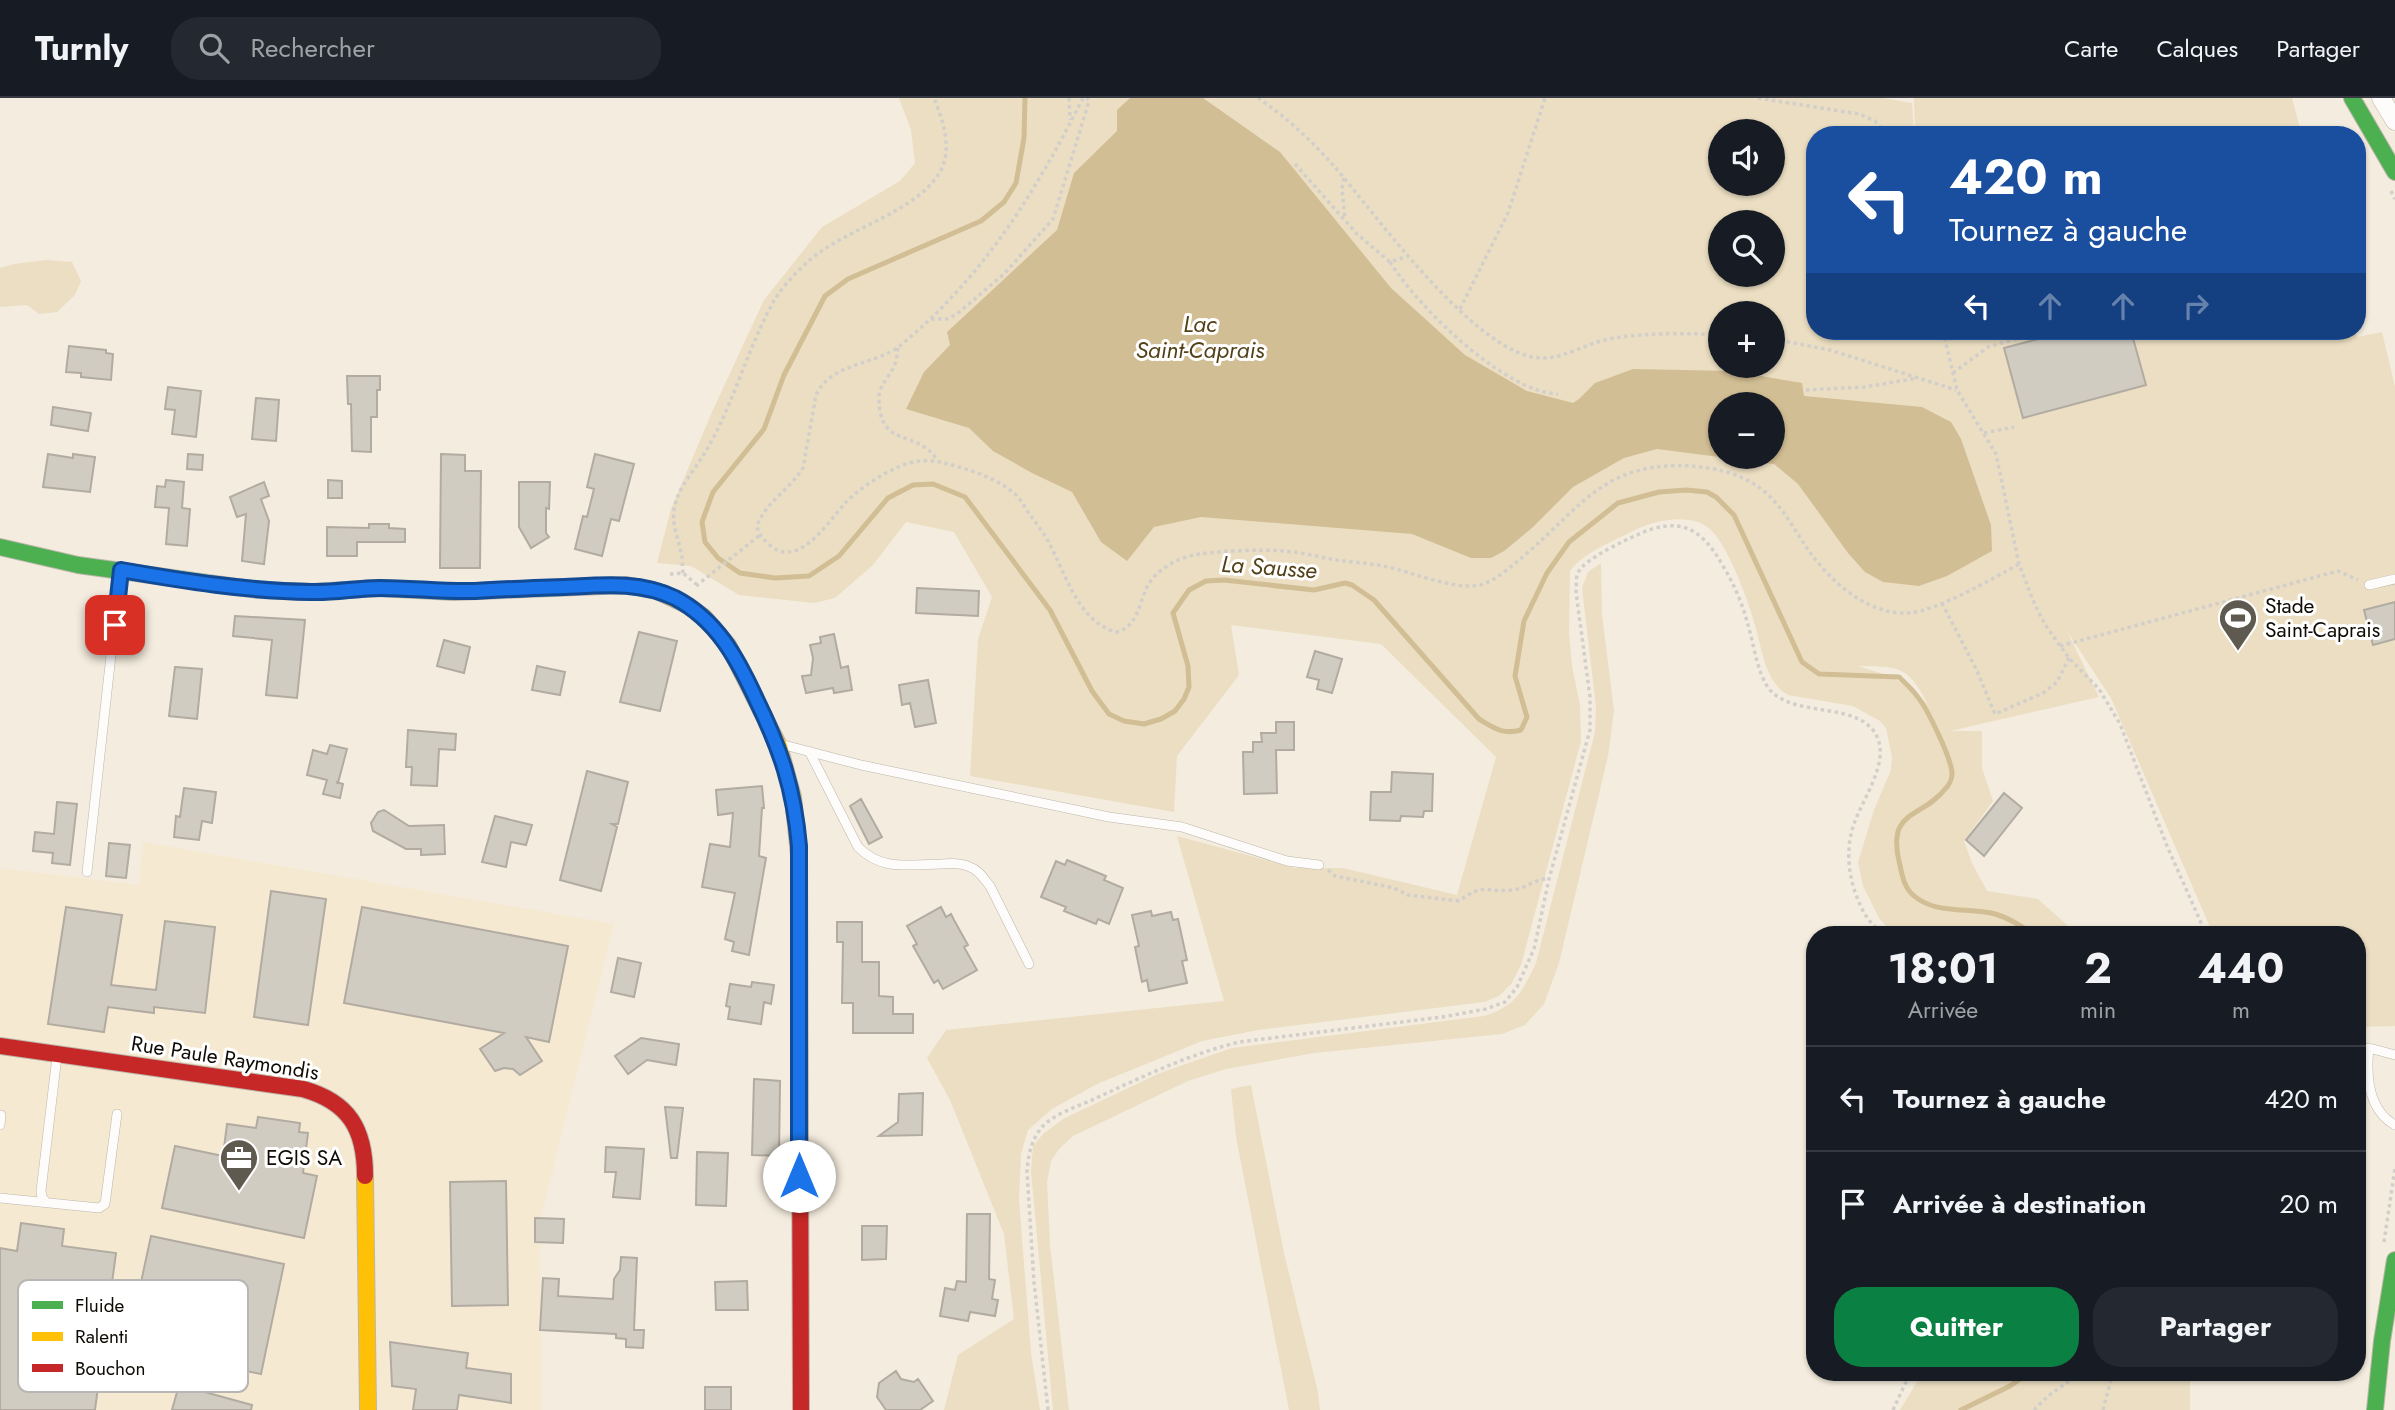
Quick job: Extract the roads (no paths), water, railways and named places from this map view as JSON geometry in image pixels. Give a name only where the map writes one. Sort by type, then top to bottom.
[{"type":"street","points":[[2352,98],[2395,173]]},
{"type":"street","points":[[2381,98],[2395,121]]},
{"type":"street","points":[[0,547],[78,565],[219,586],[313,592],[379,587],[454,592],[626,585],[657,591],[687,605],[704,617],[719,633],[779,746],[793,797],[799,846],[800,1410]]},
{"type":"street","name":"Rue Paule Raymondis","points":[[0,1046],[303,1089],[324,1094],[335,1101],[355,1125],[365,1166],[368,1410]]},
{"type":"street","points":[[2375,1410],[2382,1341],[2395,1260]]},
{"type":"lane","points":[[87,872],[121,570]]},
{"type":"lane","points":[[2369,585],[2395,579]]},
{"type":"lane","points":[[779,746],[785,745],[861,765],[1096,814],[1182,827],[1287,861],[1319,865]]},
{"type":"lane","points":[[809,751],[858,847],[867,856],[884,864],[947,863],[971,867],[981,874],[990,886],[1029,964]]},
{"type":"lane","points":[[2366,1048],[2395,1055]]},
{"type":"lane","points":[[2369,1048],[2368,1077],[2373,1098],[2379,1113],[2395,1125]]},
{"type":"lane","points":[[46,1202],[41,1191],[57,1055]]},
{"type":"lane","points":[[0,1198],[99,1208],[105,1204],[117,1114]]},
{"type":"water","name":"Lac Saint-Caprais","points":[[1130,98],[1203,98],[1280,152],[1391,288],[1465,355],[1527,391],[1573,403],[1595,383],[1633,369],[1708,371],[1708,378],[1773,378],[1802,383],[1804,396],[1922,407],[1951,422],[1961,439],[1991,525],[1992,551],[1947,576],[1919,586],[1883,582],[1865,572],[1798,484],[1780,469],[1785,469],[1785,392],[1708,392],[1708,456],[1657,449],[1624,458],[1573,487],[1532,528],[1491,558],[1471,558],[1412,534],[1201,517],[1154,527],[1127,561],[1101,542],[1072,492],[993,451],[969,428],[906,409],[924,372],[950,345],[947,332],[1057,230],[1074,173],[1117,131],[1117,110]]},
{"type":"waterway","name":"La Sausse","points":[[1025,98],[1024,138],[1016,183],[1004,202],[981,221],[848,279],[825,296],[784,375],[764,429],[713,492],[702,522],[705,542],[718,558],[740,573],[775,578],[809,576],[839,556],[888,498],[913,485],[933,484],[965,497],[1050,610],[1092,691],[1109,714],[1124,721],[1144,724],[1161,719],[1175,711],[1184,699],[1189,687],[1188,666],[1173,613],[1189,590],[1206,581],[1224,580],[1314,590],[1345,583],[1374,600],[1479,719],[1499,730],[1509,732],[1521,730],[1527,717],[1515,676],[1524,621],[1547,573],[1569,542],[1618,503],[1659,492],[1707,492],[1734,515],[1802,662],[1819,674],[1899,677],[1917,696],[1932,722],[1944,746],[1952,776],[1937,798],[1902,823],[1898,832],[1899,861],[1907,888],[1913,895],[1931,905],[1985,912],[2021,926]]},
{"type":"waterway","name":"La Sausse","points":[[1961,1410],[2017,1381]]},
{"type":"place","name":"Stade Saint-Caprais","points":[[2238,652]]},
{"type":"place","name":"EGIS SA","points":[[239,1192]]}]
